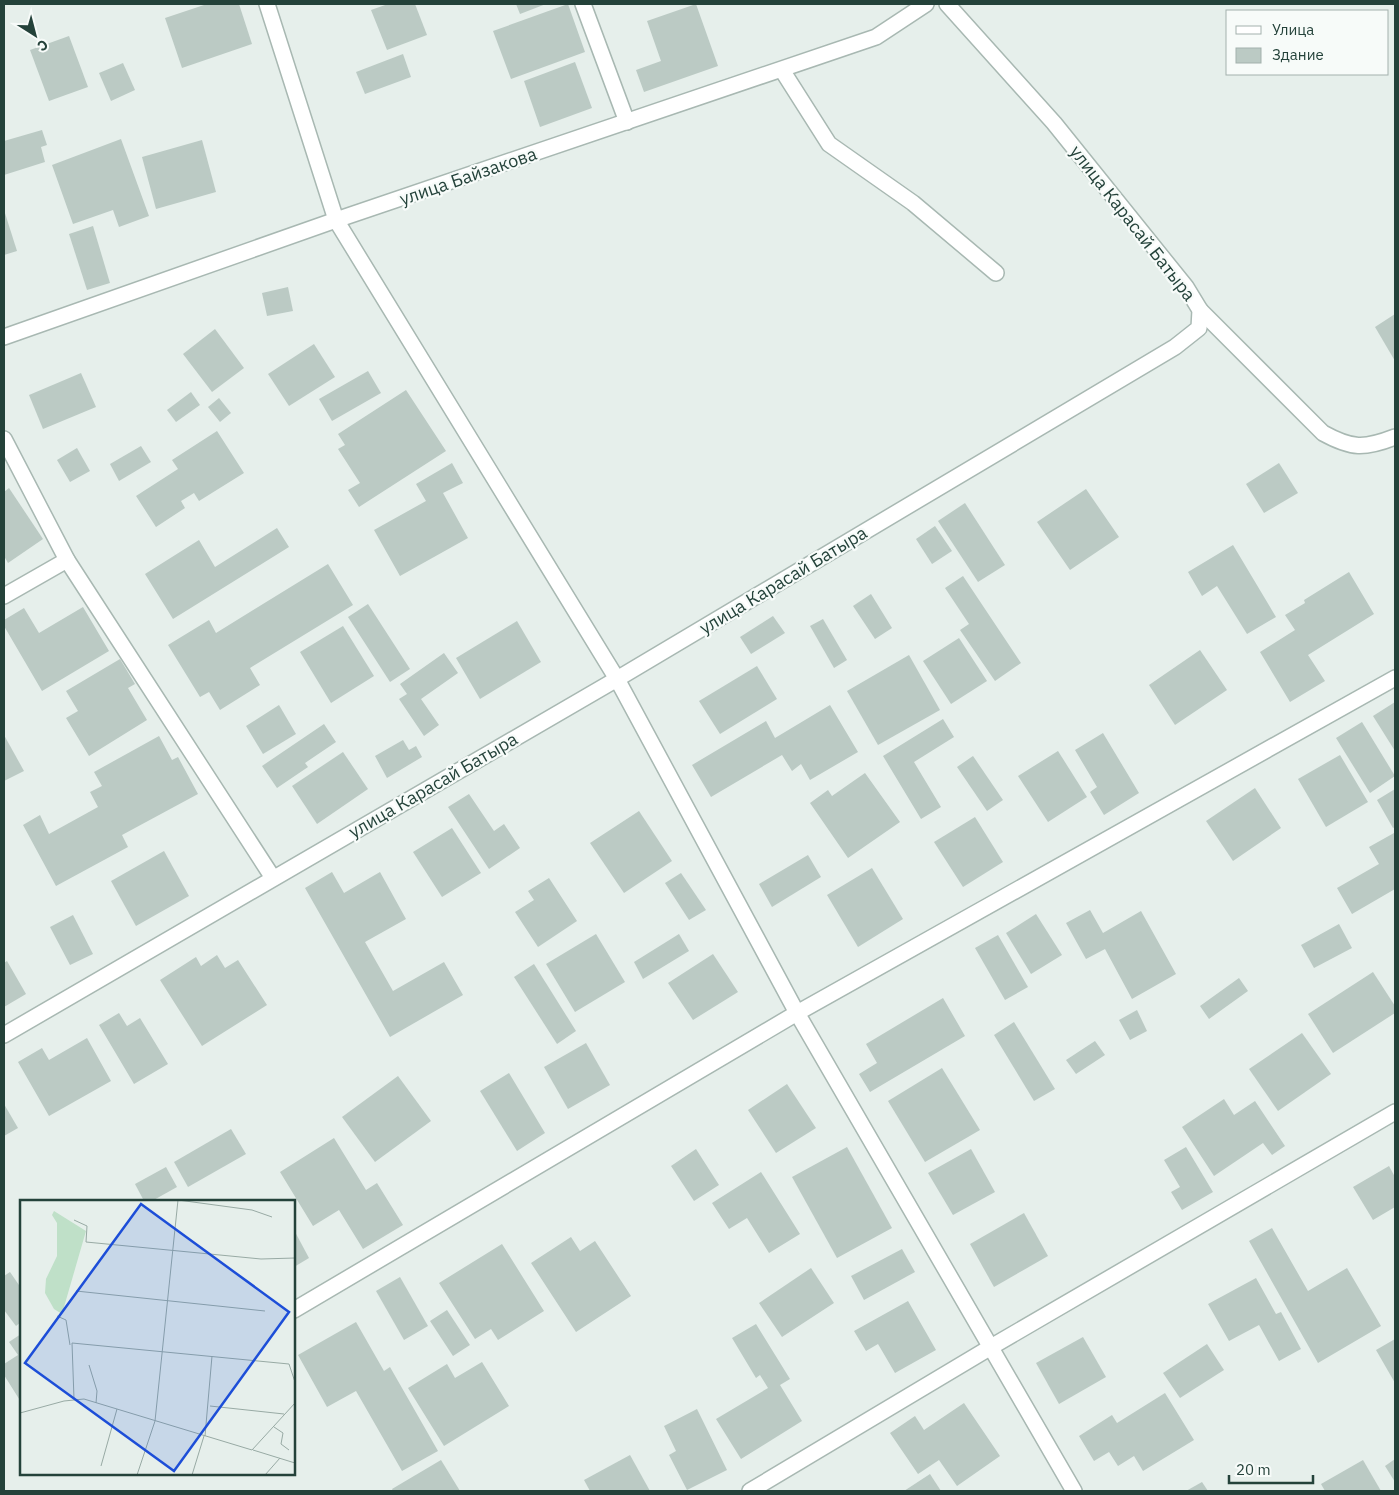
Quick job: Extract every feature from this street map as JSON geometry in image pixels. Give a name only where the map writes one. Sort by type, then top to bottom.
[{"type":"street","points":[[267,4],[336,220],[617,679],[797,1012],[1074,1491]]},
{"type":"street","points":[[583,4],[627,122]]},
{"type":"street","name":"улица Байзакова","points":[[4,338],[336,220],[876,37],[926,4]]},
{"type":"street","name":"улица Карасай Батыра","points":[[4,1035],[617,679],[1175,347],[1199,328],[1200,310],[1186,287],[1054,123],[947,4]]},
{"type":"street","points":[[782,70],[829,144],[913,203],[996,273]]},
{"type":"street","points":[[1200,310],[1322,432],[1342,443],[1370,447],[1395,437]]},
{"type":"street","points":[[4,439],[67,560],[273,878]]},
{"type":"street","points":[[4,596],[67,560]]},
{"type":"street","points":[[295,1309],[797,1012],[1395,678]]},
{"type":"street","points":[[750,1491],[991,1347],[1395,1112]]},
{"type":"building","points":[[207,4],[239,4],[252,44],[182,68],[165,18]]},
{"type":"building","points":[[388,4],[415,4],[427,35],[387,50],[371,10]]},
{"type":"building","points":[[516,4],[546,4],[520,14]]},
{"type":"building","points":[[568,4],[585,52],[511,79],[493,31]]},
{"type":"building","points":[[696,4],[718,66],[644,92],[636,70],[661,61],[647,21]]},
{"type":"building","points":[[69,36],[88,87],[49,101],[30,50]]},
{"type":"building","points":[[403,54],[411,77],[365,94],[356,72]]},
{"type":"building","points":[[575,62],[592,108],[540,127],[524,81]]},
{"type":"building","points":[[123,63],[135,90],[111,101],[99,73]]},
{"type":"building","points":[[42,130],[47,145],[41,147],[45,162],[4,175],[4,141]]},
{"type":"building","points":[[121,139],[149,216],[119,227],[113,210],[73,224],[52,165]]},
{"type":"building","points":[[202,140],[216,192],[156,209],[142,157]]},
{"type":"building","points":[[4,210],[17,251],[4,255]]},
{"type":"building","points":[[93,226],[110,283],[87,290],[69,234]]},
{"type":"building","points":[[288,287],[293,311],[267,316],[262,293]]},
{"type":"building","points":[[1395,314],[1395,361],[1375,327]]},
{"type":"building","points":[[215,329],[244,368],[212,392],[183,354]]},
{"type":"building","points":[[314,344],[335,377],[289,406],[268,374]]},
{"type":"building","points":[[368,371],[381,393],[332,421],[319,399]]},
{"type":"building","points":[[81,373],[96,407],[43,429],[29,395]]},
{"type":"building","points":[[406,390],[446,451],[359,507],[348,490],[360,483],[338,449],[345,445],[338,434]]},
{"type":"building","points":[[191,392],[200,405],[176,422],[167,410]]},
{"type":"building","points":[[219,398],[231,413],[220,422],[208,407]]},
{"type":"building","points":[[217,431],[244,473],[199,501],[194,493],[181,501],[185,508],[156,527],[136,496],[178,469],[172,460]]},
{"type":"building","points":[[141,446],[151,462],[119,481],[110,464]]},
{"type":"building","points":[[77,448],[90,471],[70,482],[57,460]]},
{"type":"building","points":[[452,463],[463,483],[443,493],[468,538],[400,576],[374,530],[426,501],[416,484]]},
{"type":"building","points":[[1279,463],[1298,493],[1264,513],[1246,484]]},
{"type":"building","points":[[9,488],[43,539],[8,563],[4,556],[4,492]]},
{"type":"building","points":[[1086,489],[1119,537],[1070,570],[1037,522]]},
{"type":"building","points":[[965,503],[1005,565],[978,582],[938,521]]},
{"type":"building","points":[[935,526],[952,551],[932,564],[916,539]]},
{"type":"building","points":[[277,528],[289,547],[173,619],[145,574],[199,540],[215,567]]},
{"type":"building","points":[[1233,545],[1276,617],[1247,634],[1217,586],[1202,596],[1188,572]]},
{"type":"building","points":[[328,564],[353,605],[250,668],[260,685],[220,710],[209,692],[200,697],[168,645],[209,620],[216,633]]},
{"type":"building","points":[[1349,572],[1374,614],[1308,655],[1325,681],[1290,702],[1260,652],[1295,630],[1285,615],[1305,603],[1304,600]]},
{"type":"building","points":[[963,576],[1021,663],[995,681],[960,630],[969,624],[945,588]]},
{"type":"building","points":[[871,594],[892,628],[875,639],[853,606]]},
{"type":"building","points":[[368,604],[410,669],[390,682],[348,617]]},
{"type":"building","points":[[83,607],[109,651],[42,691],[4,626],[4,620],[24,608],[39,633]]},
{"type":"building","points":[[773,616],[785,633],[751,654],[740,637]]},
{"type":"building","points":[[823,619],[847,660],[834,668],[810,626]]},
{"type":"building","points":[[517,621],[541,662],[480,699],[456,658]]},
{"type":"building","points":[[343,626],[374,676],[331,703],[300,652]]},
{"type":"building","points":[[959,638],[987,681],[951,704],[923,661]]},
{"type":"building","points":[[1200,650],[1227,690],[1175,725],[1149,685]]},
{"type":"building","points":[[444,653],[458,673],[421,699],[439,725],[424,736],[399,699],[407,694],[400,684]]},
{"type":"building","points":[[909,655],[940,710],[878,745],[847,691]]},
{"type":"building","points":[[120,659],[135,684],[128,688],[147,720],[89,756],[66,718],[78,711],[66,691]]},
{"type":"building","points":[[757,666],[777,699],[720,734],[699,701]]},
{"type":"building","points":[[1395,702],[1395,751],[1373,716]]},
{"type":"building","points":[[279,705],[296,734],[263,754],[246,726]]},
{"type":"building","points":[[830,705],[858,752],[810,780],[801,764],[792,771],[782,755],[711,797],[692,765],[766,721],[775,738]]},
{"type":"building","points":[[943,719],[954,737],[914,762],[941,807],[921,819],[883,756]]},
{"type":"building","points":[[1362,722],[1395,776],[1370,793],[1336,738]]},
{"type":"building","points":[[324,724],[336,742],[305,763],[308,767],[277,788],[262,766]]},
{"type":"building","points":[[1103,733],[1139,793],[1104,815],[1090,792],[1097,787],[1075,750]]},
{"type":"building","points":[[4,735],[24,771],[4,781]]},
{"type":"building","points":[[159,736],[172,760],[178,757],[198,794],[122,835],[128,847],[56,886],[23,825],[40,815],[49,834],[98,807],[90,792],[102,786],[94,772]]},
{"type":"building","points":[[403,740],[409,750],[416,746],[422,757],[387,778],[375,756]]},
{"type":"building","points":[[1058,751],[1087,797],[1048,822],[1018,776]]},
{"type":"building","points":[[343,752],[368,789],[317,824],[292,786]]},
{"type":"building","points":[[1340,755],[1368,802],[1326,827],[1298,779]]},
{"type":"building","points":[[973,756],[1003,800],[987,811],[957,767]]},
{"type":"building","points":[[865,773],[900,822],[848,858],[810,803],[828,790],[832,796]]},
{"type":"building","points":[[1255,788],[1281,828],[1233,861],[1206,821]]},
{"type":"building","points":[[1395,789],[1395,827],[1393,828],[1377,800]]},
{"type":"building","points":[[469,794],[494,831],[504,824],[520,848],[489,869],[448,807]]},
{"type":"building","points":[[639,811],[672,861],[624,893],[590,843]]},
{"type":"building","points":[[975,817],[1003,862],[963,887],[934,842]]},
{"type":"building","points":[[452,828],[481,873],[442,897],[413,852]]},
{"type":"building","points":[[1394,833],[1395,889],[1352,914],[1337,888],[1379,864],[1369,847]]},
{"type":"building","points":[[164,851],[189,896],[136,926],[111,881]]},
{"type":"building","points":[[808,855],[821,877],[772,907],[759,884]]},
{"type":"building","points":[[872,868],[903,919],[858,947],[827,895]]},
{"type":"building","points":[[332,872],[344,893],[380,872],[406,919],[365,942],[393,991],[444,962],[463,995],[390,1037],[305,888]]},
{"type":"building","points":[[681,873],[706,910],[689,920],[665,883]]},
{"type":"building","points":[[549,878],[577,921],[538,947],[515,912],[534,900],[528,891]]},
{"type":"building","points":[[1090,910],[1103,933],[1141,911],[1176,974],[1132,999],[1105,949],[1086,959],[1066,923]]},
{"type":"building","points":[[1036,914],[1062,955],[1031,974],[1006,933]]},
{"type":"building","points":[[73,915],[93,954],[70,965],[50,927]]},
{"type":"building","points":[[1339,924],[1352,948],[1314,968],[1301,945]]},
{"type":"building","points":[[596,934],[625,982],[575,1012],[546,964]]},
{"type":"building","points":[[679,934],[689,951],[643,979],[634,962]]},
{"type":"building","points":[[998,935],[1028,987],[1005,1000],[975,948]]},
{"type":"building","points":[[713,954],[738,992],[693,1020],[668,983]]},
{"type":"building","points":[[217,955],[225,968],[238,960],[267,1005],[202,1046],[160,980],[196,957],[201,966]]},
{"type":"building","points":[[7,961],[26,994],[4,1007],[4,963]]},
{"type":"building","points":[[534,964],[576,1031],[557,1044],[514,977]]},
{"type":"building","points":[[1373,972],[1395,1006],[1395,1013],[1333,1053],[1308,1014]]},
{"type":"building","points":[[1239,978],[1248,991],[1209,1019],[1200,1006]]},
{"type":"building","points":[[943,998],[965,1036],[870,1092],[859,1074],[877,1063],[866,1044]]},
{"type":"building","points":[[1137,1010],[1147,1031],[1130,1040],[1119,1020]]},
{"type":"building","points":[[119,1013],[127,1026],[140,1018],[168,1064],[134,1084],[99,1025]]},
{"type":"building","points":[[1014,1022],[1055,1089],[1034,1101],[994,1035]]},
{"type":"building","points":[[1302,1033],[1331,1074],[1278,1111],[1249,1069]]},
{"type":"building","points":[[87,1038],[111,1081],[49,1116],[18,1062],[42,1048],[49,1060]]},
{"type":"building","points":[[1095,1041],[1105,1055],[1076,1074],[1066,1060]]},
{"type":"building","points":[[586,1043],[610,1085],[568,1109],[544,1067]]},
{"type":"building","points":[[942,1068],[980,1130],[925,1162],[888,1101]]},
{"type":"building","points":[[509,1073],[545,1133],[517,1151],[480,1091]]},
{"type":"building","points":[[398,1076],[431,1121],[375,1162],[342,1117]]},
{"type":"building","points":[[787,1084],[816,1128],[776,1153],[748,1110]]},
{"type":"building","points":[[1224,1099],[1234,1115],[1255,1101],[1285,1146],[1272,1155],[1263,1143],[1214,1176],[1182,1127]]},
{"type":"building","points":[[4,1104],[18,1128],[4,1136]]},
{"type":"building","points":[[231,1129],[246,1154],[188,1187],[174,1162]]},
{"type":"building","points":[[334,1138],[366,1190],[377,1183],[403,1225],[363,1249],[339,1210],[313,1226],[280,1172]]},
{"type":"building","points":[[847,1147],[892,1228],[837,1258],[792,1177]]},
{"type":"building","points":[[1186,1147],[1213,1192],[1182,1210],[1171,1192],[1180,1187],[1164,1160]]},
{"type":"building","points":[[696,1149],[719,1185],[694,1201],[671,1166]]},
{"type":"building","points":[[971,1149],[995,1192],[953,1215],[928,1173]]},
{"type":"building","points":[[1389,1166],[1395,1177],[1395,1207],[1373,1220],[1353,1187]]},
{"type":"building","points":[[166,1167],[177,1187],[154,1200],[143,1200],[135,1184]]},
{"type":"building","points":[[761,1172],[800,1234],[769,1253],[747,1218],[729,1229],[712,1203]]},
{"type":"building","points":[[1024,1213],[1048,1256],[994,1287],[970,1244]]},
{"type":"building","points":[[1272,1228],[1308,1291],[1347,1268],[1381,1326],[1318,1363],[1249,1241]]},
{"type":"building","points":[[295,1232],[309,1258],[295,1266]]},
{"type":"building","points":[[571,1237],[580,1251],[595,1241],[631,1296],[576,1332],[531,1263]]},
{"type":"building","points":[[502,1244],[544,1311],[498,1340],[491,1329],[475,1339],[439,1283]]},
{"type":"building","points":[[902,1249],[915,1272],[864,1300],[851,1276]]},
{"type":"building","points":[[811,1268],[834,1303],[782,1337],[759,1303]]},
{"type":"building","points":[[10,1272],[20,1287],[20,1323],[16,1326],[4,1310],[4,1276]]},
{"type":"building","points":[[400,1277],[428,1326],[404,1340],[376,1291]]},
{"type":"building","points":[[1256,1278],[1276,1314],[1281,1312],[1301,1349],[1279,1361],[1259,1325],[1229,1341],[1208,1304]]},
{"type":"building","points":[[908,1301],[936,1350],[895,1373],[878,1344],[866,1351],[854,1331]]},
{"type":"building","points":[[447,1310],[470,1345],[453,1356],[430,1321]]},
{"type":"building","points":[[356,1322],[384,1371],[390,1367],[438,1451],[402,1471],[356,1391],[327,1407],[298,1355]]},
{"type":"building","points":[[756,1324],[790,1379],[780,1385],[802,1421],[741,1459],[716,1419],[768,1388],[760,1375],[756,1378],[732,1338]]},
{"type":"building","points":[[20,1335],[20,1400],[4,1375],[4,1364],[18,1355],[9,1342]]},
{"type":"building","points":[[1083,1337],[1106,1377],[1059,1404],[1036,1363]]},
{"type":"building","points":[[1395,1339],[1395,1383],[1376,1350]]},
{"type":"building","points":[[1207,1344],[1224,1370],[1180,1398],[1163,1373]]},
{"type":"building","points":[[482,1362],[509,1406],[444,1446],[408,1388],[447,1364],[455,1378]]},
{"type":"building","points":[[1165,1393],[1194,1440],[1143,1471],[1134,1456],[1118,1466],[1109,1452],[1094,1461],[1079,1436],[1112,1415],[1117,1423]]},
{"type":"building","points":[[964,1403],[1000,1456],[957,1486],[939,1460],[918,1474],[890,1433],[915,1416],[924,1430]]},
{"type":"building","points":[[697,1409],[727,1470],[687,1490],[669,1455],[676,1451],[664,1426]]},
{"type":"building","points":[[630,1455],[650,1491],[590,1491],[584,1480]]},
{"type":"building","points":[[1395,1459],[1395,1482],[1385,1466]]},
{"type":"building","points":[[441,1460],[460,1491],[393,1491],[392,1489]]},
{"type":"building","points":[[1363,1460],[1381,1491],[1325,1491],[1321,1484]]},
{"type":"building","points":[[930,1474],[941,1491],[904,1491]]},
{"type":"building","points":[[1202,1482],[1208,1491],[1186,1491]]}]
